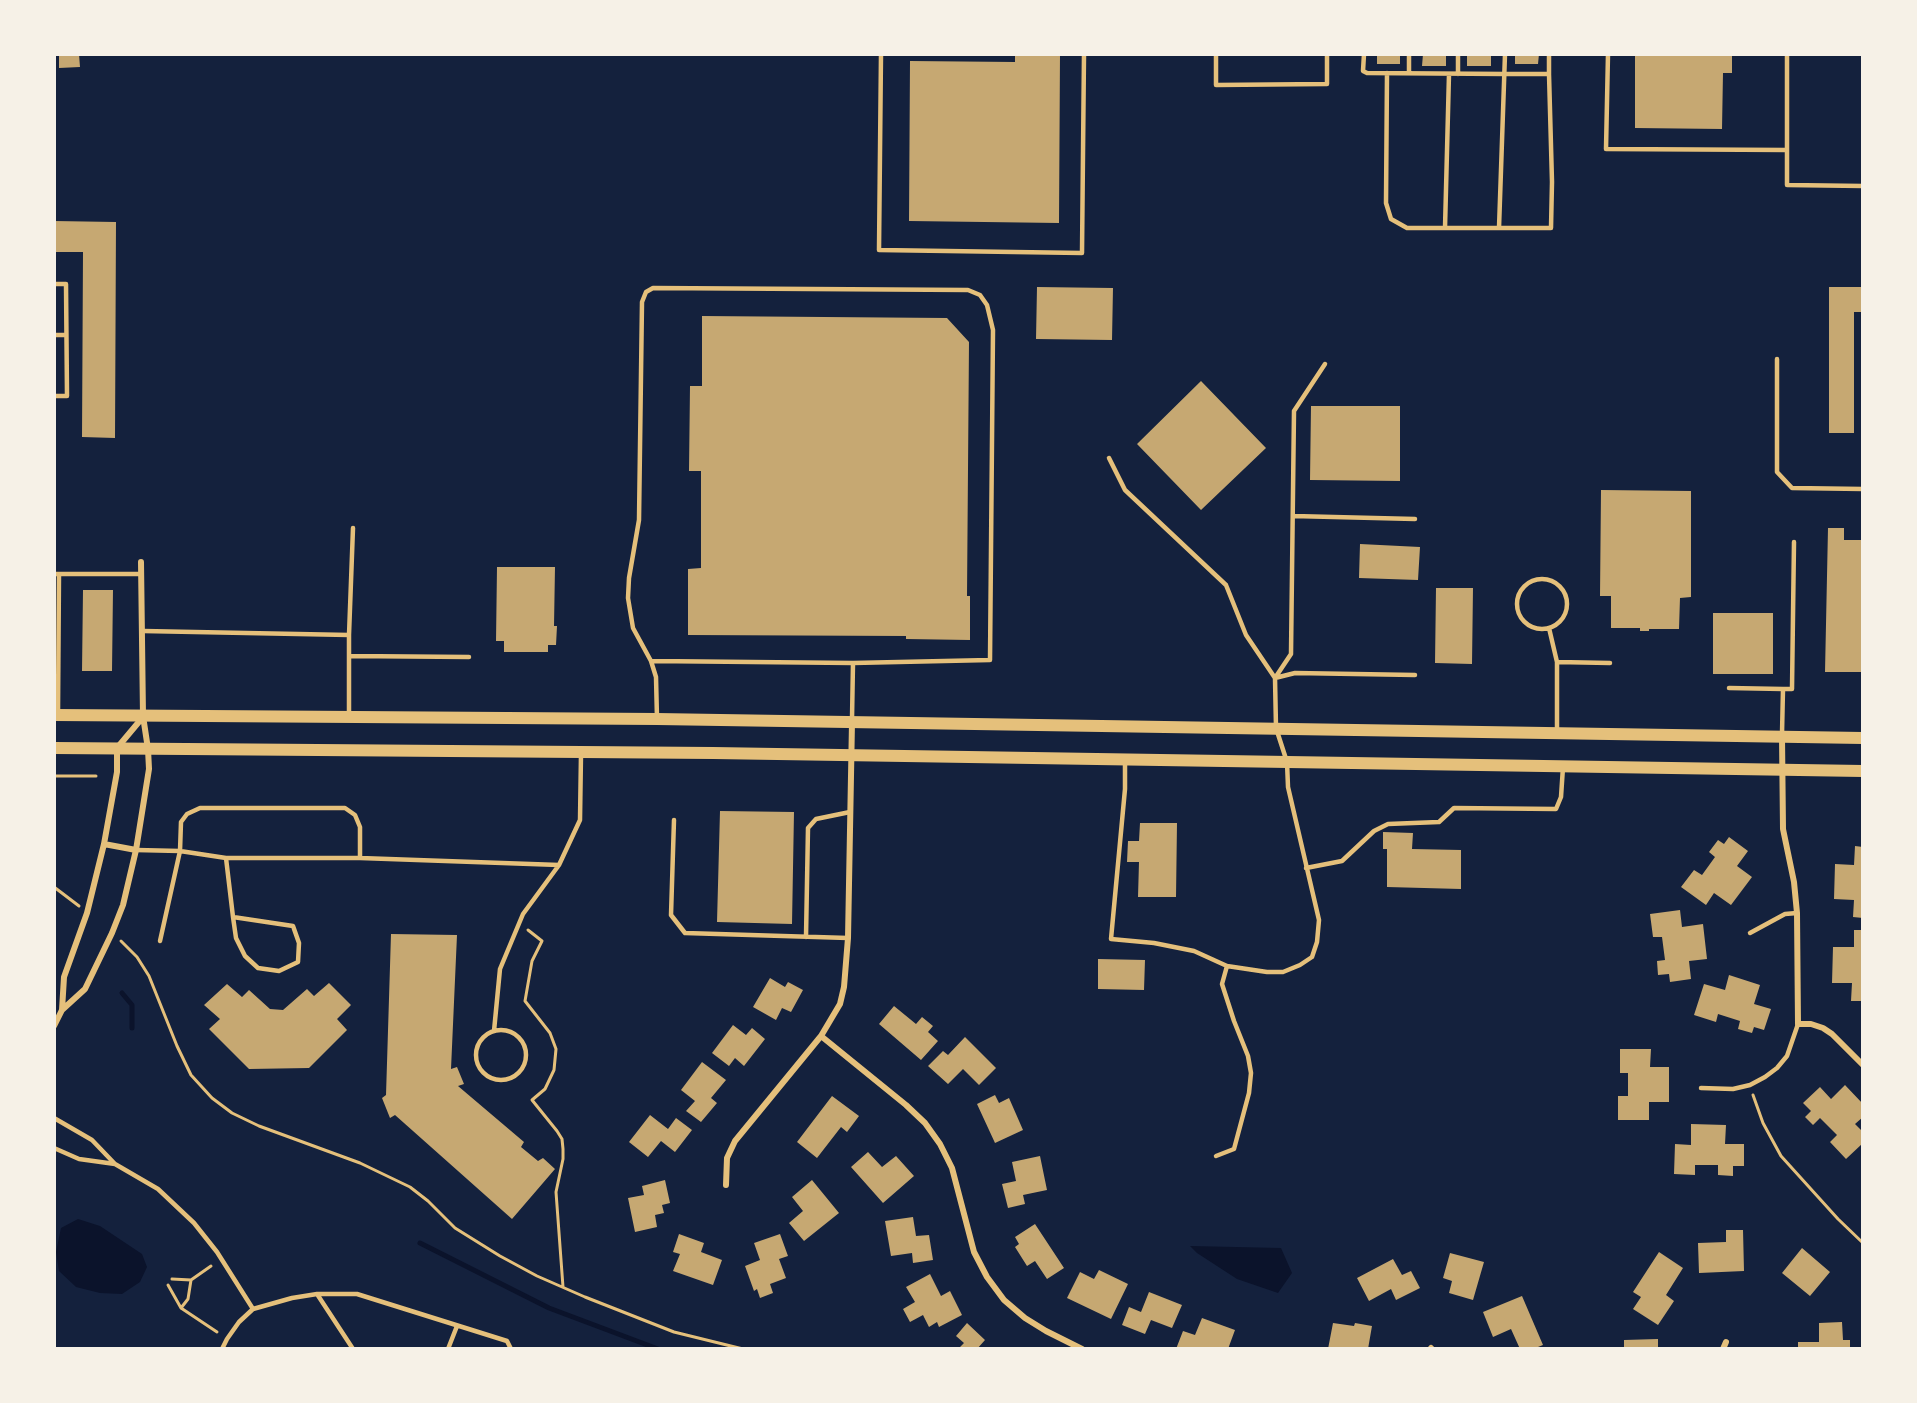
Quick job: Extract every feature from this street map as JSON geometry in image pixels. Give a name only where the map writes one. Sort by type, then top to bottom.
[{"type":"main road","points":[[56,715],[657,719],[1863,738]]},
{"type":"main road","points":[[54,748],[581,751],[1863,771]]},
{"type":"street","points":[[54,1026],[62,1010],[85,989],[112,933],[123,905],[136,850],[149,769],[143,716],[141,562]]},
{"type":"street","points":[[62,1010],[64,977],[87,913],[104,844],[117,772],[117,748],[143,716]]},
{"type":"street","points":[[726,1185],[727,1158],[735,1141],[821,1036],[840,1004],[844,987],[848,938],[852,722]]},
{"type":"street","points":[[1782,737],[1783,829],[1794,882],[1797,913],[1798,1024],[1811,1024],[1823,1028],[1863,1065]]},
{"type":"street","points":[[104,844],[136,850]]},
{"type":"street","points":[[821,1036],[906,1105],[925,1123],[940,1144],[952,1168],[974,1252],[987,1277],[1004,1300],[1025,1318],[1083,1349]]},
{"type":"street","points":[[1723,1349],[1726,1342]]},
{"type":"lane","points":[[881,54],[879,250],[1082,253],[1084,54]]},
{"type":"lane","points":[[1216,54],[1216,85],[1326,84],[1327,54]]},
{"type":"lane","points":[[1364,54],[1364,71],[1368,73],[1549,74]]},
{"type":"lane","points":[[1409,54],[1409,73]]},
{"type":"lane","points":[[1458,54],[1458,74]]},
{"type":"lane","points":[[1499,228],[1505,54]]},
{"type":"lane","points":[[1387,73],[1386,203],[1392,219],[1407,228],[1551,228],[1549,54]]},
{"type":"lane","points":[[1608,54],[1606,149],[1787,150]]},
{"type":"lane","points":[[1787,54],[1787,185],[1863,186]]},
{"type":"lane","points":[[1445,228],[1449,74]]},
{"type":"lane","points":[[54,284],[66,284],[67,396],[54,396]]},
{"type":"lane","points":[[651,661],[853,663],[990,660],[993,330],[987,305],[980,295],[968,290],[653,288],[646,291],[642,302],[639,530],[629,578],[628,598],[633,628],[651,661],[656,677],[657,719]]},
{"type":"lane","points":[[54,334],[66,335]]},
{"type":"lane","points":[[1777,358],[1777,472],[1792,488],[1863,489]]},
{"type":"lane","points":[[1275,678],[1291,654],[1294,411],[1325,364]]},
{"type":"lane","points":[[1109,458],[1125,490],[1226,585],[1246,635],[1275,678],[1276,729],[1287,762],[1288,787],[1319,920],[1317,942],[1312,957],[1282,972],[1267,972],[1227,966],[1194,951],[1111,939],[1125,789],[1125,759]]},
{"type":"lane","points":[[1293,516],[1415,519]]},
{"type":"lane","points":[[349,717],[353,528]]},
{"type":"lane","points":[[1729,688],[1792,689],[1794,542]]},
{"type":"lane","points":[[56,715],[57,574],[141,574]]},
{"type":"lane","points":[[1534,581],[1551,581],[1563,591],[1566,598],[1567,605],[1562,620],[1549,628],[1540,629],[1524,622],[1517,607],[1517,599],[1521,591],[1534,581]]},
{"type":"lane","points":[[1549,628],[1557,662],[1557,733]]},
{"type":"lane","points":[[143,631],[349,635]]},
{"type":"lane","points":[[349,656],[470,657]]},
{"type":"lane","points":[[1557,662],[1610,663]]},
{"type":"lane","points":[[852,722],[853,663]]},
{"type":"lane","points":[[1275,678],[1295,673],[1415,675]]},
{"type":"lane","points":[[1782,737],[1783,689]]},
{"type":"lane","points":[[494,1031],[500,969],[523,914],[559,865],[580,820],[581,751]]},
{"type":"lane","points":[[1306,868],[1342,861],[1374,831],[1388,824],[1439,822],[1454,808],[1556,809],[1562,797],[1563,767]]},
{"type":"lane","points":[[160,941],[180,851],[181,822],[187,814],[200,808],[345,808],[355,815],[360,827],[360,858]]},
{"type":"lane","points":[[806,937],[808,828],[816,819],[850,812]]},
{"type":"lane","points":[[674,820],[671,915],[685,933],[848,938]]},
{"type":"lane","points":[[136,850],[180,851],[226,858],[360,858],[559,865]]},
{"type":"lane","points":[[226,858],[232,917],[236,938],[245,956],[258,968],[279,971],[298,962],[299,943],[293,927],[232,917]]},
{"type":"lane","points":[[1750,933],[1785,914],[1797,913]]},
{"type":"lane","points":[[1216,1156],[1234,1149],[1250,1093],[1251,1073],[1248,1056],[1222,984],[1227,966]]},
{"type":"lane","points":[[1701,1088],[1733,1089],[1750,1085],[1765,1077],[1787,1056],[1798,1024]]},
{"type":"lane","points":[[494,1031],[510,1032],[523,1042],[524,1066],[513,1078],[496,1080],[482,1072],[477,1065],[477,1048],[480,1040],[486,1034],[494,1031]]},
{"type":"lane","points":[[54,1118],[92,1140],[115,1164],[158,1189],[176,1204],[217,1252],[253,1309]]},
{"type":"lane","points":[[54,1148],[79,1159],[115,1164]]},
{"type":"lane","points":[[317,1294],[352,1349]]},
{"type":"lane","points":[[222,1349],[226,1339],[239,1322],[253,1309],[292,1298],[317,1294],[357,1294],[507,1341],[511,1349]]},
{"type":"lane","points":[[448,1349],[457,1326]]},
{"type":"path","points":[[54,776],[96,776]]},
{"type":"path","points":[[54,887],[87,913]]},
{"type":"path","points":[[519,923],[542,941],[532,961],[525,1001],[550,1033],[556,1049],[554,1070],[545,1089],[532,1100],[562,1139],[563,1159],[556,1192],[562,1287]]},
{"type":"path","points":[[112,933],[137,957],[149,976],[191,1075],[201,1088],[222,1106],[259,1126],[360,1163],[402,1183],[428,1201],[455,1228],[518,1266],[562,1287],[674,1332],[743,1349]]},
{"type":"path","points":[[1750,1085],[1763,1123],[1781,1156],[1863,1243]]},
{"type":"path","points":[[172,1279],[191,1280],[211,1266]]},
{"type":"path","points":[[181,1308],[188,1299],[191,1280]]},
{"type":"path","points":[[168,1285],[181,1308],[217,1332]]},
{"type":"water","points":[[78,1219],[100,1226],[142,1254],[147,1267],[140,1282],[122,1294],[100,1293],[76,1287],[59,1271],[56,1252],[61,1228]]},
{"type":"water","points":[[1190,1246],[1281,1248],[1292,1273],[1278,1293],[1237,1279]]},
{"type":"building","points":[[59,54],[79,54],[80,67],[59,68]]},
{"type":"building","points":[[1015,54],[1060,54],[1059,223],[909,221],[910,61],[1015,62]]},
{"type":"building","points":[[1377,54],[1400,54],[1400,64],[1377,64]]},
{"type":"building","points":[[1423,54],[1446,54],[1446,66],[1422,66]]},
{"type":"building","points":[[1467,54],[1491,54],[1491,66],[1467,66]]},
{"type":"building","points":[[1515,54],[1539,54],[1538,64],[1515,64]]},
{"type":"building","points":[[1635,54],[1732,54],[1732,73],[1723,73],[1722,129],[1635,128]]},
{"type":"building","points":[[54,221],[116,222],[115,438],[82,437],[83,252],[54,252]]},
{"type":"building","points":[[1037,287],[1113,288],[1112,340],[1036,339]]},
{"type":"building","points":[[1829,287],[1863,287],[1863,312],[1854,312],[1854,433],[1829,433]]},
{"type":"building","points":[[702,316],[947,318],[969,342],[967,596],[970,596],[970,640],[906,639],[906,636],[688,635],[688,569],[701,568],[701,471],[689,471],[690,386],[702,386]]},
{"type":"building","points":[[1201,381],[1266,448],[1201,510],[1137,444]]},
{"type":"building","points":[[1311,406],[1400,406],[1400,481],[1310,480]]},
{"type":"building","points":[[1601,490],[1691,491],[1691,597],[1680,598],[1679,629],[1640,631],[1640,628],[1611,628],[1611,596],[1600,596]]},
{"type":"building","points":[[1828,528],[1844,528],[1844,540],[1863,540],[1863,672],[1825,672]]},
{"type":"building","points":[[1360,544],[1420,547],[1418,580],[1359,578]]},
{"type":"building","points":[[497,567],[555,567],[556,645],[548,645],[548,652],[504,652],[504,641],[496,641]]},
{"type":"building","points":[[1436,588],[1473,588],[1472,664],[1435,663]]},
{"type":"building","points":[[83,590],[113,590],[112,671],[82,671]]},
{"type":"building","points":[[1713,613],[1773,613],[1773,674],[1713,674]]},
{"type":"building","points":[[720,811],[794,812],[792,924],[717,922]]},
{"type":"building","points":[[1140,823],[1177,823],[1176,897],[1138,897],[1139,862],[1127,862],[1128,841],[1139,841]]},
{"type":"building","points":[[1383,832],[1413,833],[1412,849],[1461,850],[1461,889],[1387,887],[1387,849],[1383,849]]},
{"type":"building","points":[[1729,837],[1748,851],[1737,866],[1752,877],[1731,905],[1714,893],[1706,905],[1681,887],[1694,870],[1702,875],[1715,857],[1709,852],[1718,840],[1724,844]]},
{"type":"building","points":[[1855,846],[1863,847],[1863,918],[1853,917],[1854,900],[1834,899],[1835,864],[1854,865]]},
{"type":"building","points":[[1680,910],[1682,927],[1703,924],[1707,959],[1689,961],[1691,979],[1670,982],[1669,974],[1658,975],[1657,961],[1665,960],[1662,937],[1653,937],[1650,914]]},
{"type":"building","points":[[1854,930],[1863,930],[1863,1001],[1851,1001],[1852,983],[1832,983],[1833,947],[1854,947]]},
{"type":"building","points":[[391,934],[457,935],[451,1069],[457,1067],[464,1084],[458,1086],[524,1142],[521,1147],[538,1161],[543,1158],[555,1169],[512,1219],[395,1115],[390,1118],[382,1098],[386,1095]]},
{"type":"building","points":[[1098,959],[1145,960],[1144,990],[1098,989]]},
{"type":"building","points":[[1729,975],[1760,985],[1754,1004],[1771,1009],[1764,1030],[1754,1027],[1752,1033],[1738,1029],[1740,1021],[1718,1014],[1716,1022],[1694,1015],[1704,984],[1725,990]]},
{"type":"building","points":[[770,978],[785,987],[788,982],[803,990],[791,1012],[782,1008],[776,1020],[753,1007]]},
{"type":"building","points":[[329,983],[351,1005],[337,1019],[347,1030],[309,1068],[249,1069],[209,1029],[220,1019],[204,1005],[227,984],[242,997],[249,990],[270,1009],[283,1010],[307,989],[314,996]]},
{"type":"building","points":[[894,1006],[916,1024],[922,1017],[933,1026],[928,1032],[938,1041],[921,1060],[879,1024]]},
{"type":"building","points":[[733,1025],[746,1035],[752,1028],[765,1039],[744,1066],[735,1058],[729,1066],[712,1053]]},
{"type":"building","points":[[965,1037],[996,1068],[979,1085],[963,1069],[948,1084],[928,1066],[943,1051],[948,1055]]},
{"type":"building","points":[[1620,1049],[1651,1049],[1650,1067],[1669,1067],[1669,1102],[1649,1102],[1649,1120],[1618,1120],[1618,1096],[1628,1096],[1628,1073],[1620,1073]]},
{"type":"building","points":[[702,1062],[726,1080],[711,1098],[717,1103],[701,1122],[686,1111],[695,1101],[681,1090]]},
{"type":"building","points":[[1845,1085],[1863,1104],[1863,1117],[1855,1124],[1863,1132],[1863,1143],[1846,1159],[1830,1142],[1837,1135],[1820,1118],[1813,1125],[1805,1117],[1811,1111],[1803,1103],[1820,1087],[1831,1099]]},
{"type":"building","points":[[995,1095],[999,1103],[1009,1098],[1023,1130],[995,1143],[977,1104]]},
{"type":"building","points":[[832,1096],[859,1116],[847,1132],[841,1127],[817,1158],[797,1142]]},
{"type":"building","points":[[650,1115],[668,1129],[676,1118],[692,1130],[675,1152],[661,1141],[648,1157],[629,1142]]},
{"type":"building","points":[[1691,1124],[1726,1125],[1725,1144],[1744,1144],[1744,1166],[1733,1166],[1733,1176],[1718,1175],[1718,1165],[1695,1165],[1695,1175],[1674,1174],[1675,1144],[1691,1145]]},
{"type":"building","points":[[868,1152],[882,1167],[896,1156],[914,1176],[883,1203],[851,1167]]},
{"type":"building","points":[[1040,1156],[1047,1190],[1023,1195],[1025,1204],[1008,1208],[1002,1184],[1016,1181],[1012,1162]]},
{"type":"building","points":[[665,1180],[670,1203],[662,1205],[664,1213],[655,1215],[657,1227],[635,1232],[628,1198],[644,1195],[642,1186]]},
{"type":"building","points":[[812,1180],[839,1213],[804,1241],[789,1223],[803,1211],[792,1197]]},
{"type":"building","points":[[913,1217],[916,1236],[929,1235],[933,1260],[913,1263],[912,1253],[891,1256],[885,1221]]},
{"type":"building","points":[[1035,1224],[1064,1268],[1047,1279],[1035,1261],[1027,1266],[1015,1247],[1019,1244],[1015,1237]]},
{"type":"building","points":[[1726,1230],[1743,1230],[1744,1271],[1699,1273],[1698,1243],[1726,1242]]},
{"type":"building","points":[[679,1234],[704,1243],[701,1252],[722,1260],[713,1285],[673,1271],[680,1254],[673,1252]]},
{"type":"building","points":[[780,1234],[788,1256],[779,1259],[786,1278],[770,1284],[773,1293],[760,1298],[757,1289],[754,1291],[745,1266],[760,1260],[754,1243]]},
{"type":"building","points":[[1802,1248],[1830,1272],[1810,1296],[1782,1273]]},
{"type":"building","points":[[1659,1252],[1683,1268],[1666,1295],[1674,1301],[1658,1325],[1633,1309],[1641,1297],[1633,1292]]},
{"type":"building","points":[[1450,1253],[1484,1262],[1473,1300],[1449,1293],[1452,1281],[1443,1278]]},
{"type":"building","points":[[1393,1259],[1402,1275],[1411,1271],[1420,1288],[1396,1300],[1391,1289],[1369,1301],[1357,1278]]},
{"type":"building","points":[[1099,1270],[1128,1284],[1111,1319],[1067,1298],[1080,1272],[1094,1279]]},
{"type":"building","points":[[930,1274],[941,1296],[950,1291],[962,1315],[939,1327],[937,1322],[929,1327],[923,1315],[910,1322],[903,1309],[915,1302],[906,1287]]},
{"type":"building","points":[[1149,1292],[1182,1305],[1172,1328],[1151,1320],[1145,1334],[1122,1325],[1129,1307],[1141,1312]]},
{"type":"building","points":[[1522,1296],[1543,1345],[1533,1349],[1520,1349],[1511,1329],[1493,1337],[1483,1312]]},
{"type":"building","points":[[1202,1318],[1235,1330],[1228,1349],[1204,1347],[1204,1349],[1176,1349],[1183,1331],[1195,1335]]},
{"type":"building","points":[[1842,1322],[1843,1340],[1850,1340],[1850,1347],[1845,1347],[1845,1349],[1798,1349],[1798,1342],[1819,1342],[1819,1323]]},
{"type":"building","points":[[967,1323],[985,1340],[977,1349],[958,1349],[964,1343],[956,1336]]},
{"type":"building","points":[[1333,1323],[1372,1326],[1368,1349],[1328,1349]]},
{"type":"building","points":[[1658,1339],[1658,1349],[1624,1349],[1624,1340]]},
{"type":"waterway","points":[[122,993],[132,1005],[132,1028]]},
{"type":"waterway","points":[[420,1243],[549,1308],[658,1349]]}]
